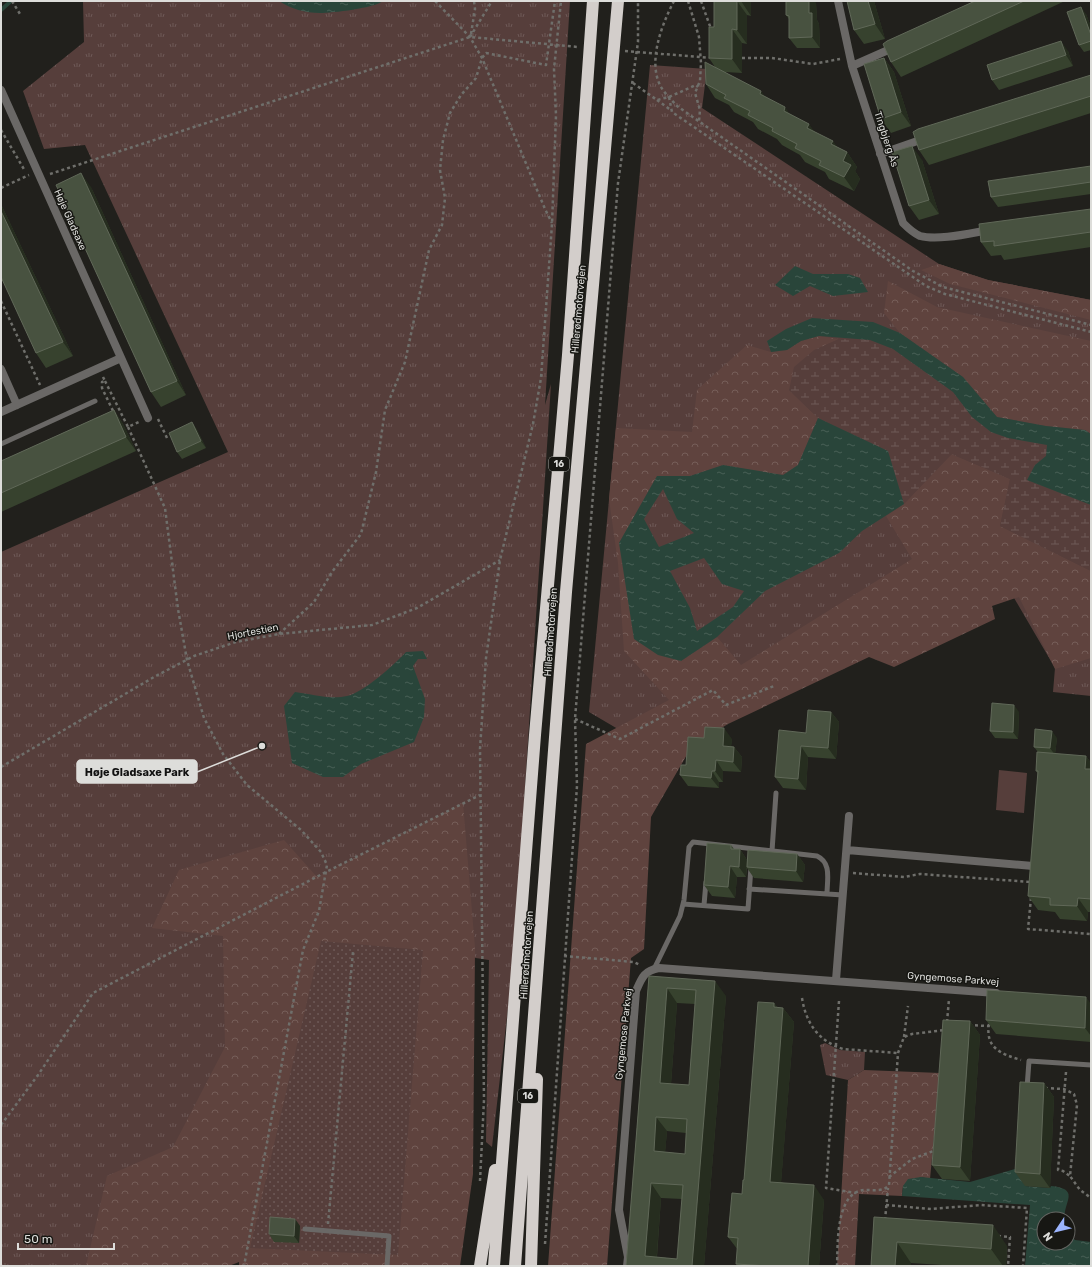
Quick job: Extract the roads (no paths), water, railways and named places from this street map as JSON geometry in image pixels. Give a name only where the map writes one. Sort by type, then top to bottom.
[{"type":"highway","name":"Hillerødmotorvejen","points":[[494,1266],[535,735],[568,355],[593,1]]},
{"type":"highway","name":"Hillerødmotorvejen","points":[[516,1266],[566,592],[618,1]]},
{"type":"highway","points":[[531,1266],[541,926]]},
{"type":"highway","points":[[480,1266],[508,1088]]},
{"type":"street","name":"Tingbjerg Ås","points":[[838,1],[852,66],[903,223],[910,231],[921,236],[932,238],[997,229]]},
{"type":"street","points":[[852,66],[903,43]]},
{"type":"street","name":"Høje Gladsaxe","points":[[1,90],[148,418]]},
{"type":"street","points":[[880,154],[932,136]]},
{"type":"street","points":[[1,412],[121,358]]},
{"type":"street","points":[[1,369],[18,405]]},
{"type":"street","points":[[836,980],[846,872],[849,816]]},
{"type":"street","points":[[847,850],[1033,866]]},
{"type":"street","name":"Gyngemose Parkvej","points":[[627,1266],[628,1257],[619,1210],[636,991],[641,979],[651,970],[660,968],[836,980],[1005,994]]},
{"type":"lane","points":[[1,444],[95,401]]},
{"type":"lane","points":[[772,850],[776,793]]},
{"type":"lane","points":[[651,970],[677,922],[683,904],[690,845],[696,841],[817,856],[824,860],[827,865],[827,894]]},
{"type":"lane","points":[[708,851],[709,843]]},
{"type":"lane","points":[[752,848],[752,855]]},
{"type":"lane","points":[[683,904],[748,909],[751,862]]},
{"type":"lane","points":[[704,905],[706,874]]},
{"type":"lane","points":[[749,889],[843,895]]},
{"type":"lane","points":[[1026,1095],[1029,1061],[1091,1065]]},
{"type":"lane","points":[[305,1229],[389,1236],[387,1266]]},
{"type":"water","points":[[279,1],[383,1],[363,8],[320,13],[298,10]]},
{"type":"water","points":[[795,266],[813,274],[848,274],[860,278],[868,292],[833,296],[810,286],[793,296],[775,285]]},
{"type":"water","points":[[812,318],[873,322],[900,333],[963,377],[997,417],[1046,426],[1085,430],[1091,434],[1091,505],[1027,480],[1035,465],[1046,456],[1047,445],[1008,438],[991,432],[972,417],[953,392],[893,349],[870,340],[819,336],[801,341],[787,350],[771,352],[767,341],[786,329]]},
{"type":"water","points":[[818,418],[888,451],[904,504],[862,531],[839,553],[765,591],[717,637],[681,661],[658,655],[634,639],[619,543],[657,476],[690,476],[723,465],[783,475],[798,465]],"holes":[[[663,489],[677,519],[694,533],[659,547],[644,519]],[[704,558],[722,584],[744,591],[733,607],[697,631],[690,608],[670,571]]]},
{"type":"water","points":[[423,651],[427,659],[418,659],[413,666],[425,699],[424,717],[414,742],[361,764],[343,777],[323,777],[292,763],[284,706],[295,692],[328,697],[341,697],[354,694],[370,684],[406,652]]},
{"type":"water","points":[[1015,1169],[1025,1170],[1025,1186],[1050,1188],[1051,1186],[1066,1190],[1068,1198],[1065,1211],[1036,1211],[1036,1251],[1076,1251],[1076,1240],[1091,1242],[1091,1266],[1025,1266],[1030,1205],[902,1196],[903,1186],[908,1179],[921,1177],[970,1182]]},
{"type":"waterway","points":[[1,10],[11,1]]},
{"type":"place","name":"Høje Gladsaxe Park","points":[[262,746]]}]
